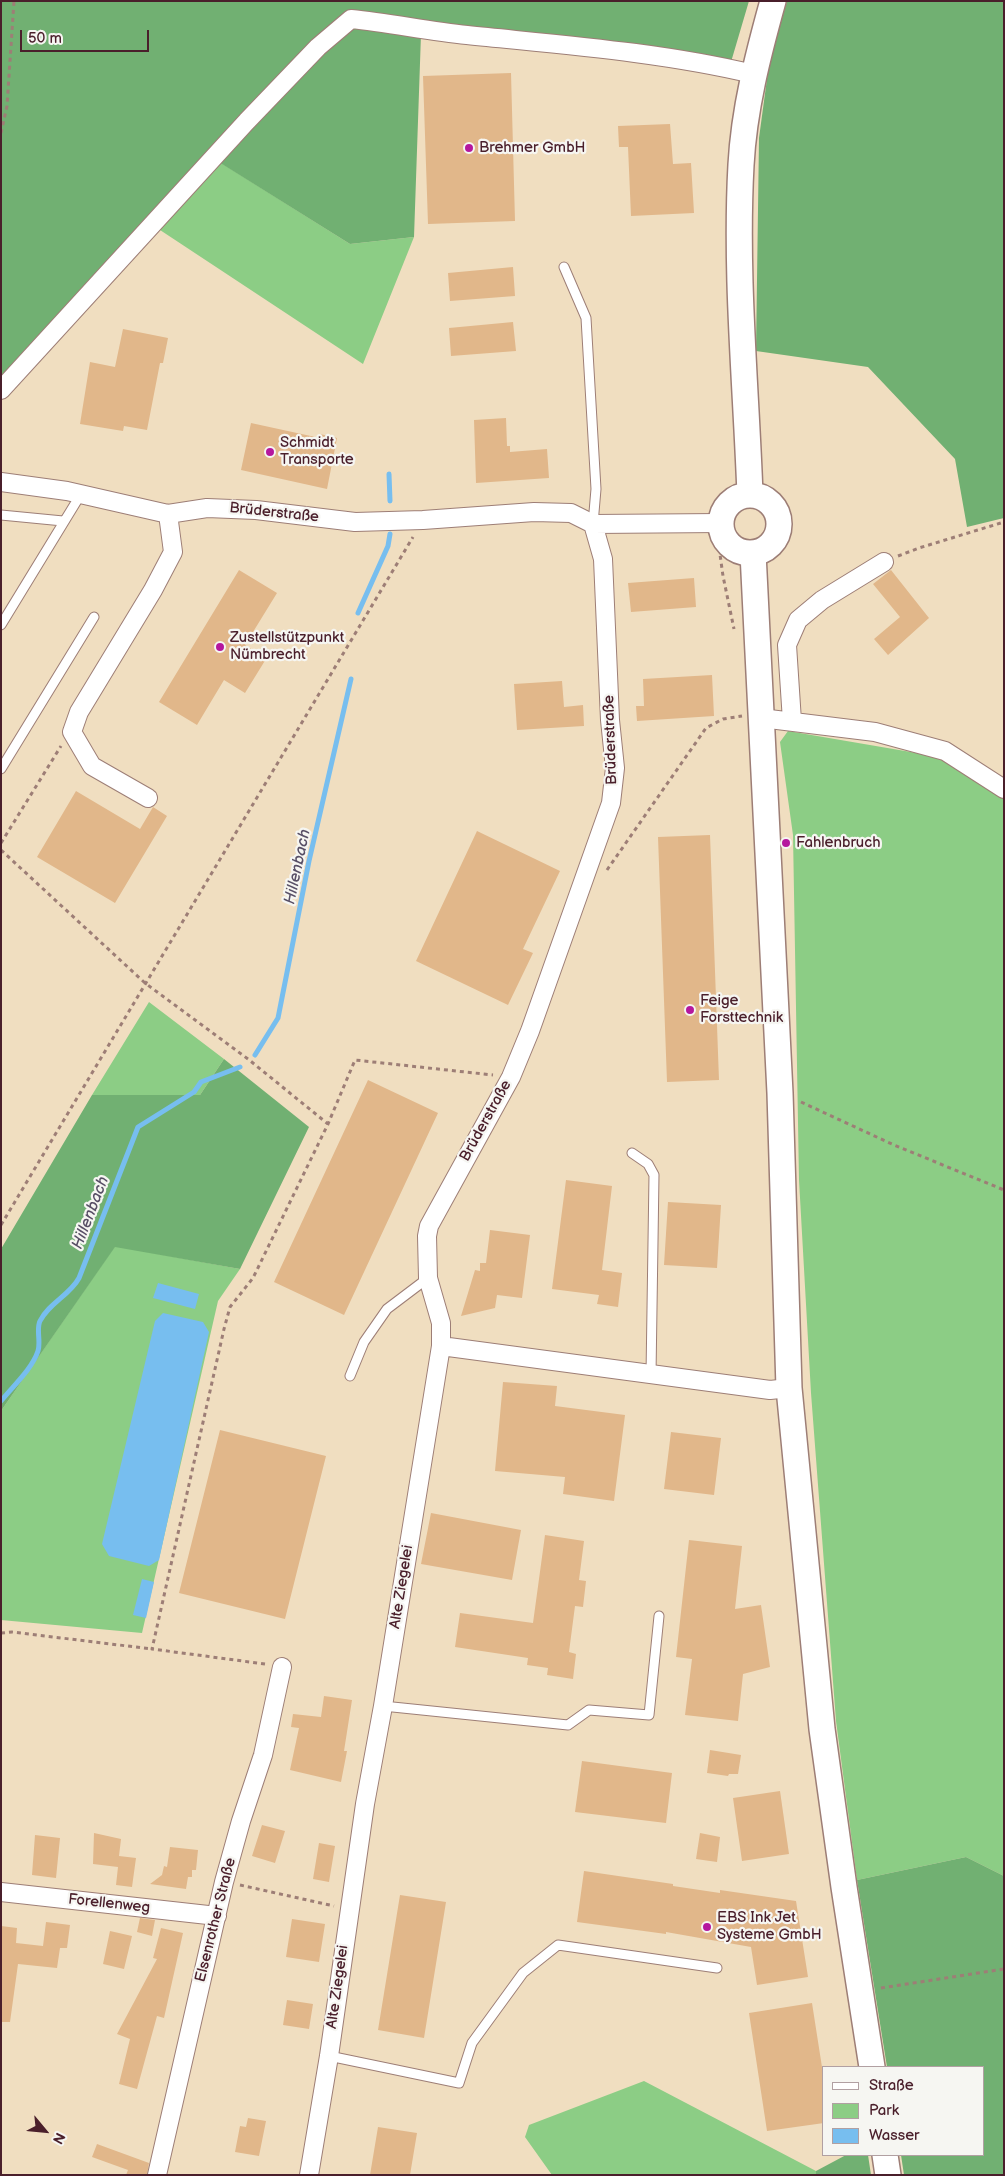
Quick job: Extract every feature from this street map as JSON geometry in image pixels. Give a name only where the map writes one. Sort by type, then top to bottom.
[{"type":"main road","points":[[750,495],[740,248],[741,164],[753,74],[773,1]]},
{"type":"main road","points":[[750,495],[763,498],[771,503],[777,512],[780,522],[779,532],[774,541],[767,548],[753,553],[740,552],[732,547],[726,540],[721,523],[727,506],[734,499],[750,495]]},
{"type":"main road","points":[[753,553],[780,1093],[789,1388],[822,1729],[872,2066]]},
{"type":"main road","points":[[885,2156],[888,2175]]},
{"type":"street","points":[[1,390],[247,121],[318,47],[351,19],[395,23],[450,33],[661,56],[716,64],[753,74]]},
{"type":"street","name":"Brüderstraße","points":[[1,482],[81,494],[168,514],[207,508],[256,510],[355,522],[422,520],[534,512],[571,513],[592,524],[603,559],[610,720],[615,768],[611,803],[530,1031],[511,1077],[429,1226],[427,1236],[428,1278],[442,1323],[441,1346]]},
{"type":"street","points":[[148,798],[92,766],[72,732],[78,712],[153,590],[173,552],[168,514]]},
{"type":"street","points":[[592,524],[721,523]]},
{"type":"street","points":[[792,721],[786,645],[798,620],[822,600],[884,562]]},
{"type":"street","points":[[761,718],[875,732],[945,751],[1004,788]]},
{"type":"street","points":[[441,1346],[770,1390],[789,1388]]},
{"type":"street","name":"Alte Ziegelei","points":[[309,2175],[329,2056],[365,1804],[383,1706],[441,1346]]},
{"type":"street","name":"Elsenrother Straße","points":[[158,2175],[224,1882],[241,1821],[264,1755],[282,1667]]},
{"type":"street","name":"Forellenweg","points":[[1,1892],[216,1916]]},
{"type":"lane","points":[[564,267],[586,318],[596,489],[592,524]]},
{"type":"lane","points":[[1,625],[81,494]]},
{"type":"lane","points":[[1,515],[63,521]]},
{"type":"lane","points":[[1,769],[94,617]]},
{"type":"lane","points":[[632,1153],[648,1164],[654,1175],[651,1374]]},
{"type":"lane","points":[[350,1376],[364,1342],[387,1309],[428,1278]]},
{"type":"lane","points":[[383,1706],[568,1725],[589,1710],[649,1715],[659,1616]]},
{"type":"lane","points":[[329,2056],[459,2083],[472,2043],[523,1973],[558,1945],[717,1968]]},
{"type":"path","points":[[1,133],[7,106],[14,1]]},
{"type":"path","points":[[1,1225],[422,520]]},
{"type":"path","points":[[884,562],[920,548],[1004,522]]},
{"type":"path","points":[[601,878],[706,728],[723,719],[744,716],[761,718]]},
{"type":"path","points":[[1,843],[74,725]]},
{"type":"path","points":[[1,850],[144,983],[248,1059],[328,1124]]},
{"type":"path","points":[[152,1649],[230,1307],[253,1278],[328,1124],[356,1060],[511,1077]]},
{"type":"path","points":[[780,1093],[894,1145],[1004,1190]]},
{"type":"path","points":[[1,1633],[12,1632],[282,1667]]},
{"type":"path","points":[[224,1882],[349,1909]]},
{"type":"path","points":[[860,1991],[1004,1969]]},
{"type":"green space","points":[[1,1],[749,1],[731,62],[421,34],[414,237],[350,244],[214,159],[1,387]]},
{"type":"green space","points":[[787,1],[1004,1],[1004,518],[967,527],[955,459],[868,367],[756,351],[759,138],[769,64]]},
{"type":"green space","points":[[218,161],[350,244],[414,237],[363,364],[160,230]]},
{"type":"green space","points":[[788,731],[940,757],[1004,798],[1004,1876],[966,1857],[857,1880],[836,1721],[811,1393],[799,1180],[793,835],[780,742]]},
{"type":"green space","points":[[149,1002],[224,1059],[200,1095],[92,1095]]},
{"type":"green space","points":[[224,1059],[309,1127],[240,1269],[115,1247],[1,1411],[1,1249],[92,1095],[200,1095]]},
{"type":"green space","points":[[115,1246],[240,1269],[218,1301],[142,1633],[1,1620],[1,1411]]},
{"type":"green space","points":[[966,1857],[1004,1876],[1004,2175],[904,2175],[901,2156],[985,2156],[985,2066],[887,2066],[857,1880]]},
{"type":"green space","points":[[644,2081],[816,2171],[816,2175],[552,2175],[525,2137],[529,2125]]},
{"type":"green space","points":[[844,2156],[868,2156],[871,2175],[816,2175],[816,2171]]},
{"type":"water","points":[[158,1283],[199,1294],[195,1309],[153,1298]]},
{"type":"water","points":[[163,1313],[203,1322],[209,1332],[159,1560],[149,1566],[109,1556],[102,1544],[155,1321]]},
{"type":"water","points":[[142,1579],[154,1582],[146,1618],[133,1615]]},
{"type":"building","name":"Brehmer GmbH","points":[[511,73],[515,221],[428,224],[423,76]]},
{"type":"building","points":[[670,124],[673,164],[691,163],[694,213],[631,216],[628,147],[619,147],[618,126]]},
{"type":"building","points":[[513,267],[515,296],[450,301],[448,273]]},
{"type":"building","points":[[513,322],[516,351],[451,356],[449,328]]},
{"type":"building","points":[[123,329],[168,338],[163,363],[160,363],[147,430],[124,426],[123,431],[80,424],[90,362],[115,367]]},
{"type":"building","points":[[506,418],[507,446],[510,446],[510,452],[547,449],[549,478],[476,483],[474,420]]},
{"type":"building","points":[[251,423],[320,438],[320,434],[337,438],[327,489],[241,470]]},
{"type":"building","name":"Zustellstützpunkt Nümbrecht","points":[[239,570],[277,593],[245,645],[266,659],[245,693],[224,680],[197,725],[159,702]]},
{"type":"building","points":[[891,570],[929,618],[888,655],[874,639],[900,617],[873,584]]},
{"type":"building","points":[[694,578],[696,607],[631,612],[628,583]]},
{"type":"building","points":[[712,675],[714,716],[637,721],[636,706],[644,706],[643,679]]},
{"type":"building","points":[[562,681],[564,707],[583,705],[584,726],[517,730],[514,684]]},
{"type":"building","points":[[76,791],[140,829],[153,807],[167,816],[115,903],[37,857]]},
{"type":"building","points":[[477,831],[560,871],[523,949],[533,953],[508,1005],[416,961]]},
{"type":"building","name":"Feige Forsttechnik","points":[[710,835],[719,1080],[667,1082],[658,837]]},
{"type":"building","points":[[368,1080],[438,1113],[344,1315],[274,1282]]},
{"type":"building","points":[[566,1180],[612,1186],[602,1270],[622,1273],[618,1307],[597,1304],[599,1295],[552,1289]]},
{"type":"building","points":[[668,1202],[721,1205],[717,1268],[664,1265]]},
{"type":"building","points":[[490,1230],[530,1235],[522,1298],[497,1295],[495,1308],[461,1316],[475,1270],[480,1271],[480,1263],[486,1263]]},
{"type":"building","points":[[503,1382],[557,1386],[555,1406],[625,1415],[614,1501],[563,1494],[565,1477],[495,1471]]},
{"type":"building","points":[[220,1430],[326,1456],[285,1619],[179,1593]]},
{"type":"building","points":[[671,1432],[721,1438],[714,1495],[664,1489]]},
{"type":"building","points":[[431,1513],[521,1530],[512,1580],[421,1564]]},
{"type":"building","points":[[545,1535],[584,1541],[579,1580],[586,1581],[583,1607],[575,1606],[569,1652],[576,1654],[573,1679],[547,1675],[548,1668],[527,1665],[528,1658],[455,1647],[460,1613],[533,1623]]},
{"type":"building","points":[[689,1540],[742,1546],[735,1609],[761,1605],[770,1667],[743,1674],[738,1721],[685,1715],[692,1659],[676,1657]]},
{"type":"building","points":[[324,1696],[352,1700],[344,1751],[347,1751],[341,1782],[290,1770],[299,1728],[291,1727],[293,1714],[321,1717]]},
{"type":"building","points":[[710,1750],[741,1755],[738,1774],[729,1774],[728,1776],[707,1773]]},
{"type":"building","points":[[582,1761],[672,1773],[666,1823],[575,1812]]},
{"type":"building","points":[[780,1791],[789,1854],[742,1861],[733,1798]]},
{"type":"building","points":[[262,1825],[285,1831],[275,1863],[252,1856]]},
{"type":"building","points":[[94,1833],[121,1839],[119,1856],[136,1858],[132,1887],[116,1885],[118,1867],[93,1864]]},
{"type":"building","points":[[700,1833],[720,1837],[717,1862],[696,1859]]},
{"type":"building","points":[[35,1835],[60,1838],[56,1878],[32,1875]]},
{"type":"building","points":[[319,1843],[335,1846],[329,1882],[313,1879]]},
{"type":"building","points":[[170,1847],[198,1850],[196,1870],[192,1870],[192,1877],[188,1877],[186,1889],[150,1884],[162,1875],[164,1866],[167,1867]]},
{"type":"building","name":"EBS Ink Jet Systeme GmbH","points":[[584,1871],[720,1893],[720,1890],[796,1901],[808,1977],[757,1985],[751,1947],[666,1932],[666,1934],[577,1922]]},
{"type":"building","points":[[400,1895],[446,1902],[424,2038],[378,2030]]},
{"type":"building","points":[[140,1918],[155,1920],[152,1936],[137,1932]]},
{"type":"building","points":[[292,1919],[325,1924],[319,1962],[286,1957]]},
{"type":"building","points":[[46,1922],[70,1925],[67,1948],[60,1948],[57,1968],[18,1964],[10,2022],[1,2022],[1,1926],[17,1928],[16,1943],[43,1946]]},
{"type":"building","points":[[161,1928],[183,1933],[164,2018],[157,2016],[137,2089],[119,2084],[130,2039],[117,2034],[157,1959],[153,1958]]},
{"type":"building","points":[[110,1931],[132,1936],[124,1969],[103,1964]]},
{"type":"building","points":[[287,2000],[313,2004],[309,2029],[283,2025]]},
{"type":"building","points":[[812,2003],[822,2067],[822,2123],[767,2131],[749,2013]]},
{"type":"building","points":[[248,2118],[266,2121],[259,2156],[235,2152],[240,2126],[246,2127]]},
{"type":"building","points":[[378,2127],[417,2133],[410,2175],[370,2175]]},
{"type":"building","points":[[97,2144],[149,2163],[147,2175],[126,2175],[128,2170],[92,2157]]},
{"type":"waterway","name":"Hillenbach","points":[[389,474],[390,501]]},
{"type":"waterway","name":"Hillenbach","points":[[358,613],[388,546],[390,534]]},
{"type":"waterway","name":"Hillenbach","points":[[255,1055],[278,1018],[309,861],[351,679]]},
{"type":"waterway","name":"Hillenbach","points":[[1,1401],[27,1371],[35,1358],[39,1347],[38,1332],[40,1321],[79,1278],[138,1127],[194,1092],[201,1082],[240,1067]]},
{"type":"place","name":"Brehmer GmbH","points":[[469,148]]},
{"type":"place","name":"Schmidt Transporte","points":[[270,452]]},
{"type":"place","name":"Zustellstützpunkt Nümbrecht","points":[[220,647]]},
{"type":"place","name":"Fahlenbruch","points":[[786,843]]},
{"type":"place","name":"Feige Forsttechnik","points":[[690,1010]]},
{"type":"place","name":"EBS Ink Jet Systeme GmbH","points":[[707,1927]]}]
